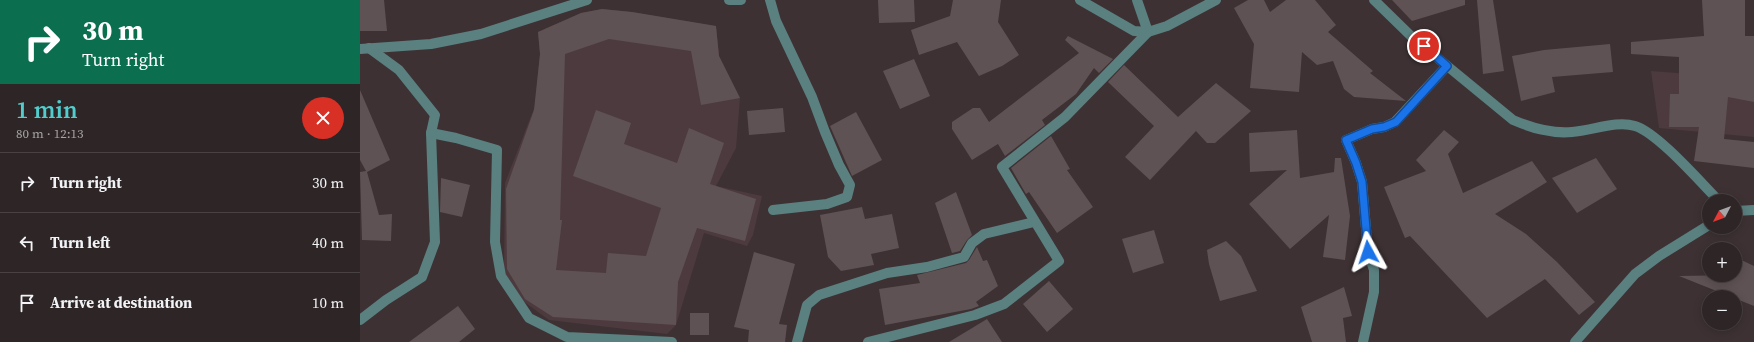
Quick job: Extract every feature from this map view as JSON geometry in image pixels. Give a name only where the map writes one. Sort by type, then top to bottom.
[{"type":"street","points":[[365,48],[431,44],[480,34],[587,0]]},
{"type":"street","points":[[729,0],[741,0]]},
{"type":"street","points":[[770,0],[776,21],[812,97],[839,165],[850,185],[847,197],[827,204],[773,210]]},
{"type":"street","points":[[1080,0],[1134,31],[1148,32],[1167,26],[1216,0]]},
{"type":"street","points":[[1137,0],[1148,32]]},
{"type":"street","points":[[1374,0],[1412,37],[1513,120],[1532,128],[1549,132],[1572,132],[1624,124],[1636,126],[1654,136],[1712,194]]},
{"type":"street","points":[[868,342],[974,315],[1004,304],[1059,261],[1002,167],[1065,117],[1148,32]]},
{"type":"street","points":[[360,320],[386,300],[422,277],[435,242],[431,133],[435,115],[399,70],[365,48]]},
{"type":"street","points":[[1362,342],[1374,292],[1374,270],[1368,252],[1362,182],[1346,140],[1372,129],[1384,127],[1396,122],[1447,66]]},
{"type":"street","points":[[431,133],[456,138],[497,150],[495,242],[501,276],[529,318],[567,337],[672,342]]},
{"type":"street","points":[[1742,211],[1754,210]]},
{"type":"street","points":[[797,342],[807,305],[819,295],[886,272],[927,267],[964,257],[972,243],[984,234],[1034,222]]},
{"type":"street","points":[[1576,342],[1635,274],[1659,256],[1702,229]]},
{"type":"shaded area","points":[[602,9],[632,12],[716,26],[719,56],[740,98],[736,148],[716,186],[762,196],[753,235],[747,246],[704,233],[676,325],[667,334],[549,320],[523,301],[504,272],[505,183],[535,106],[540,54],[538,32],[581,13]]},
{"type":"shaded area","points":[[1651,71],[1754,80],[1754,137],[1659,128]]},
{"type":"building","points":[[360,0],[384,0],[387,31],[360,31]]},
{"type":"building","points":[[878,0],[914,0],[915,22],[879,23]]},
{"type":"building","points":[[953,0],[1001,0],[998,22],[1019,55],[1002,66],[979,76],[957,42],[919,55],[911,30],[950,16]]},
{"type":"building","points":[[1248,0],[1264,0],[1270,12],[1286,0],[1315,0],[1336,25],[1328,32],[1373,71],[1370,73],[1406,101],[1354,97],[1344,89],[1333,61],[1317,65],[1302,52],[1299,92],[1250,88],[1254,44],[1234,8]]},
{"type":"building","points":[[1392,0],[1465,0],[1465,5],[1412,21]]},
{"type":"building","points":[[1477,0],[1493,0],[1504,71],[1483,74]]},
{"type":"building","points":[[1702,0],[1745,0],[1745,36],[1754,36],[1754,102],[1728,97],[1724,139],[1754,142],[1754,168],[1694,161],[1699,127],[1669,127],[1670,94],[1679,94],[1679,57],[1631,54],[1631,42],[1704,36]]},
{"type":"building","points":[[602,9],[632,12],[716,26],[719,56],[740,98],[701,105],[691,51],[609,39],[565,54],[560,220],[562,220],[556,270],[606,273],[608,253],[646,256],[661,208],[573,176],[596,110],[631,123],[624,144],[677,163],[689,128],[724,143],[710,184],[756,199],[745,241],[697,228],[678,282],[676,325],[553,317],[525,299],[507,269],[506,189],[534,110],[540,54],[538,32],[581,13]]},
{"type":"building","points":[[1068,36],[1113,59],[1099,73],[1094,68],[1076,94],[1042,120],[1045,125],[1005,156],[998,144],[972,160],[952,129],[952,122],[973,108],[980,108],[989,122],[1079,53],[1065,40]]},
{"type":"building","points":[[1610,44],[1613,72],[1552,77],[1555,92],[1521,101],[1512,56],[1544,50]]},
{"type":"building","points":[[914,59],[930,96],[900,109],[883,71]]},
{"type":"building","points":[[1124,65],[1178,117],[1216,83],[1251,111],[1215,143],[1207,143],[1196,131],[1150,180],[1125,157],[1154,126],[1108,82]]},
{"type":"building","points":[[360,90],[390,160],[367,172],[379,215],[392,214],[391,241],[362,240],[360,172],[366,171],[360,160]]},
{"type":"building","points":[[783,108],[785,132],[749,135],[747,111]]},
{"type":"building","points":[[856,112],[882,160],[852,176],[830,126]]},
{"type":"building","points":[[1297,130],[1300,178],[1334,172],[1335,158],[1341,158],[1350,216],[1345,260],[1323,257],[1329,215],[1290,249],[1249,204],[1287,170],[1250,172],[1249,133]]},
{"type":"building","points":[[1444,130],[1459,142],[1448,154],[1463,193],[1532,161],[1547,182],[1495,214],[1526,234],[1557,262],[1595,302],[1579,315],[1545,279],[1487,318],[1410,236],[1405,238],[1384,187],[1426,171],[1416,160]]},
{"type":"building","points":[[1051,136],[1070,169],[1067,170],[1093,207],[1057,233],[1029,192],[1026,194],[1011,168]]},
{"type":"building","points":[[1596,158],[1617,189],[1577,213],[1552,178]]},
{"type":"building","points":[[441,178],[470,185],[462,217],[440,212]]},
{"type":"building","points":[[956,192],[972,235],[960,251],[952,253],[935,203]]},
{"type":"building","points":[[862,207],[865,219],[892,214],[899,248],[871,254],[874,265],[841,271],[828,257],[820,215]]},
{"type":"building","points":[[1154,230],[1164,263],[1133,273],[1122,239]]},
{"type":"building","points":[[1226,241],[1241,256],[1257,291],[1220,301],[1209,264],[1207,250]]},
{"type":"building","points":[[977,247],[983,261],[987,260],[998,286],[976,302],[979,306],[971,309],[885,325],[879,289],[920,283],[917,275],[966,263]]},
{"type":"building","points":[[754,252],[795,264],[779,324],[787,325],[785,342],[748,342],[749,330],[734,327]]},
{"type":"building","points":[[1742,260],[1754,266],[1754,306],[1742,301],[1742,290],[1714,290],[1679,276],[1702,276],[1702,282],[1742,282]]},
{"type":"building","points":[[1049,281],[1073,309],[1047,332],[1023,304]]},
{"type":"building","points":[[1344,287],[1352,316],[1343,318],[1346,342],[1312,342],[1301,307]]},
{"type":"building","points":[[458,306],[475,329],[459,342],[409,342]]},
{"type":"building","points":[[690,313],[709,313],[709,335],[690,335]]},
{"type":"building","points":[[987,319],[1002,342],[949,342]]},
{"type":"route","points":[[1368,252],[1362,182],[1346,140],[1361,132],[1384,127],[1396,122],[1447,66],[1424,46]]}]
